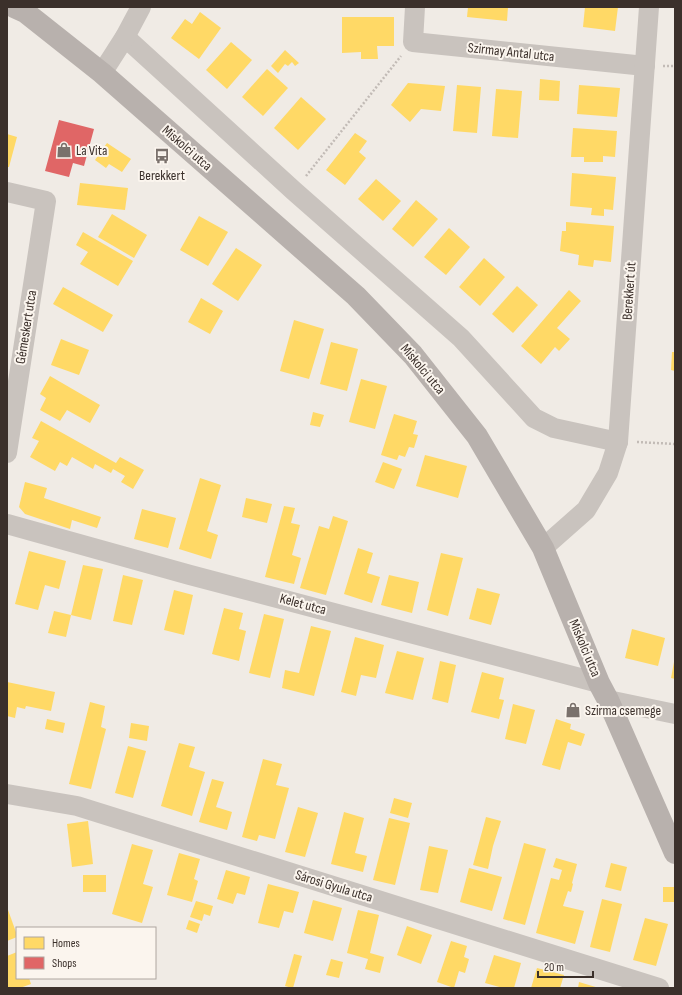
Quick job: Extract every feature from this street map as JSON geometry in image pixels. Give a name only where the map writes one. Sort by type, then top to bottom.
[{"type":"main road","name":"Miskolci utca","points":[[14,7],[25,12],[102,73],[356,296],[413,355],[477,436],[543,548],[675,853]]},
{"type":"street","points":[[102,73],[125,37],[141,7]]},
{"type":"street","points":[[413,42],[415,7]]},
{"type":"street","name":"Berekkert út","points":[[543,548],[586,510],[608,473],[618,442],[649,7]]},
{"type":"street","points":[[125,37],[294,191],[461,338],[534,418],[554,428],[618,442]]},
{"type":"street","name":"Szirmay Antal utca","points":[[413,42],[645,66]]},
{"type":"street","name":"Gémeskert utca","points":[[7,192],[46,201],[7,453]]},
{"type":"street","name":"Kelet utca","points":[[7,524],[604,691],[675,714]]},
{"type":"street","name":"Sárosi Gyula utca","points":[[7,794],[77,806],[659,988]]},
{"type":"path","points":[[294,191],[413,42]]},
{"type":"path","points":[[618,442],[675,444]]},
{"type":"building: Homes","points":[[468,7],[508,7],[507,21],[467,17]]},
{"type":"building: Homes","points":[[585,7],[618,7],[615,31],[583,27]]},
{"type":"building: Homes","points":[[200,12],[221,28],[199,59],[171,38],[185,19],[192,24]]},
{"type":"building: Homes","points":[[342,17],[394,17],[394,46],[377,46],[378,59],[361,59],[361,52],[342,53]]},
{"type":"building: Homes","points":[[231,42],[252,60],[227,89],[206,70]]},
{"type":"building: Homes","points":[[285,50],[299,63],[295,66],[292,62],[288,66],[285,64],[278,73],[271,66]]},
{"type":"building: Homes","points":[[267,69],[288,88],[263,116],[242,97]]},
{"type":"building: Homes","points":[[540,79],[560,81],[559,101],[539,100]]},
{"type":"building: Homes","points":[[408,83],[445,86],[441,111],[421,109],[410,122],[391,105]]},
{"type":"building: Homes","points":[[457,85],[481,87],[477,133],[453,131]]},
{"type":"building: Homes","points":[[579,85],[620,88],[617,117],[577,114]]},
{"type":"building: Homes","points":[[496,89],[522,91],[518,138],[492,136]]},
{"type":"building: Homes","points":[[301,97],[326,119],[298,150],[274,128]]},
{"type":"building: Homes","points":[[573,128],[617,131],[615,157],[603,156],[603,162],[584,162],[584,157],[571,157]]},
{"type":"building: Homes","points":[[355,133],[367,141],[359,152],[366,158],[345,185],[326,170]]},
{"type":"building: Homes","points":[[7,134],[17,137],[9,167],[7,167]]},
{"type":"building: Homes","points":[[107,143],[131,159],[122,172],[109,164],[106,168],[95,160]]},
{"type":"building: Homes","points":[[572,173],[616,177],[613,210],[604,209],[604,216],[591,215],[592,208],[570,206]]},
{"type":"building: Homes","points":[[376,179],[401,201],[383,221],[358,199]]},
{"type":"building: Homes","points":[[80,183],[128,188],[125,210],[77,205]]},
{"type":"building: Homes","points":[[416,200],[438,219],[413,247],[392,229]]},
{"type":"building: Homes","points":[[112,214],[147,235],[134,258],[98,237]]},
{"type":"building: Homes","points":[[199,216],[228,232],[208,266],[180,250]]},
{"type":"building: Homes","points":[[566,222],[614,226],[611,262],[594,260],[593,267],[578,265],[579,255],[560,251],[562,231],[566,231]]},
{"type":"building: Homes","points":[[449,228],[470,247],[446,275],[424,257]]},
{"type":"building: Homes","points":[[83,232],[133,261],[118,286],[80,264],[88,252],[76,245]]},
{"type":"building: Homes","points":[[236,248],[262,265],[238,301],[212,284]]},
{"type":"building: Homes","points":[[484,258],[505,277],[480,306],[459,287]]},
{"type":"building: Homes","points":[[517,286],[538,305],[513,333],[492,314]]},
{"type":"building: Homes","points":[[63,287],[113,315],[103,332],[53,304]]},
{"type":"building: Homes","points":[[569,290],[581,301],[557,328],[570,339],[559,351],[555,347],[541,364],[521,346]]},
{"type":"building: Homes","points":[[201,298],[223,311],[210,334],[188,322]]},
{"type":"building: Homes","points":[[294,320],[324,329],[309,379],[280,371]]},
{"type":"building: Homes","points":[[61,339],[89,350],[79,375],[51,365]]},
{"type":"building: Homes","points":[[331,342],[358,349],[347,391],[320,384]]},
{"type":"building: Homes","points":[[672,352],[675,352],[675,371],[671,370]]},
{"type":"building: Homes","points":[[50,376],[100,405],[90,423],[67,410],[60,421],[40,410],[46,398],[40,394]]},
{"type":"building: Homes","points":[[361,379],[387,386],[375,429],[349,422]]},
{"type":"building: Homes","points":[[313,412],[324,415],[320,427],[310,425]]},
{"type":"building: Homes","points":[[394,414],[417,421],[413,434],[418,435],[414,448],[409,447],[405,457],[399,455],[397,460],[381,455]]},
{"type":"building: Homes","points":[[41,421],[116,463],[120,457],[144,470],[133,489],[121,482],[125,476],[113,469],[111,473],[95,464],[93,469],[72,457],[67,466],[60,462],[55,471],[30,457],[39,441],[32,438]]},
{"type":"building: Homes","points":[[425,455],[467,466],[458,498],[416,486]]},
{"type":"building: Homes","points":[[383,462],[402,469],[394,489],[375,482]]},
{"type":"building: Homes","points":[[200,478],[221,485],[207,531],[218,535],[211,559],[179,549]]},
{"type":"building: Homes","points":[[25,482],[47,488],[44,498],[101,517],[97,528],[72,520],[70,529],[25,514],[19,507]]},
{"type":"building: Homes","points":[[246,498],[272,504],[267,523],[242,517]]},
{"type":"building: Homes","points":[[284,506],[295,508],[291,523],[300,525],[292,555],[301,558],[294,584],[265,577]]},
{"type":"building: Homes","points":[[142,509],[176,518],[168,548],[134,539]]},
{"type":"building: Homes","points":[[333,516],[348,521],[326,595],[300,588],[319,526],[329,529]]},
{"type":"building: Homes","points":[[358,548],[373,553],[367,573],[380,577],[372,603],[344,594]]},
{"type":"building: Homes","points":[[29,551],[66,561],[59,589],[45,585],[38,610],[15,604]]},
{"type":"building: Homes","points":[[441,553],[463,558],[448,616],[427,610]]},
{"type":"building: Homes","points":[[83,565],[103,569],[91,620],[71,615]]},
{"type":"building: Homes","points":[[123,575],[143,580],[132,625],[113,621]]},
{"type":"building: Homes","points":[[389,575],[419,582],[412,613],[381,605]]},
{"type":"building: Homes","points":[[477,588],[500,594],[491,625],[469,619]]},
{"type":"building: Homes","points":[[174,590],[193,595],[184,635],[164,630]]},
{"type":"building: Homes","points":[[224,608],[243,613],[239,629],[246,631],[239,661],[212,654]]},
{"type":"building: Homes","points":[[54,611],[71,615],[66,637],[48,633]]},
{"type":"building: Homes","points":[[264,614],[284,619],[270,678],[249,673]]},
{"type":"building: Homes","points":[[311,626],[331,631],[314,696],[282,688],[285,670],[299,673]]},
{"type":"building: Homes","points":[[632,629],[665,638],[658,666],[625,658]]},
{"type":"building: Homes","points":[[355,637],[384,645],[376,678],[361,675],[356,696],[341,692]]},
{"type":"building: Homes","points":[[397,651],[424,658],[413,700],[385,693]]},
{"type":"building: Homes","points":[[440,661],[456,665],[448,703],[432,699]]},
{"type":"building: Homes","points":[[675,662],[675,679],[671,678]]},
{"type":"building: Homes","points":[[482,672],[504,678],[499,699],[504,700],[499,719],[471,712]]},
{"type":"building: Homes","points":[[7,682],[55,692],[51,711],[26,706],[25,709],[17,707],[15,718],[7,716]]},
{"type":"building: Homes","points":[[90,702],[105,706],[101,727],[106,729],[91,789],[69,784]]},
{"type":"building: Homes","points":[[513,704],[535,710],[526,744],[505,739]]},
{"type":"building: Homes","points":[[47,719],[65,723],[63,733],[45,729]]},
{"type":"building: Homes","points":[[556,719],[571,724],[570,729],[585,734],[581,746],[568,742],[560,770],[542,765]]},
{"type":"building: Homes","points":[[131,723],[149,726],[147,741],[129,738]]},
{"type":"building: Homes","points":[[179,743],[195,747],[189,767],[205,772],[192,816],[161,806]]},
{"type":"building: Homes","points":[[128,746],[146,751],[133,798],[115,793]]},
{"type":"building: Homes","points":[[263,759],[282,764],[276,785],[289,788],[275,839],[259,835],[257,841],[242,837]]},
{"type":"building: Homes","points":[[212,779],[224,782],[216,807],[232,812],[227,830],[199,822]]},
{"type":"building: Homes","points":[[394,798],[412,803],[408,818],[390,813]]},
{"type":"building: Homes","points":[[298,807],[318,813],[305,857],[285,852]]},
{"type":"building: Homes","points":[[344,812],[364,818],[355,853],[367,856],[363,872],[331,864]]},
{"type":"building: Homes","points":[[486,817],[501,821],[488,869],[473,865]]},
{"type":"building: Homes","points":[[389,818],[410,823],[395,885],[373,880]]},
{"type":"building: Homes","points":[[88,821],[93,864],[72,867],[67,824]]},
{"type":"building: Homes","points":[[524,843],[546,849],[525,925],[503,919]]},
{"type":"building: Homes","points":[[132,844],[153,850],[143,884],[153,887],[142,923],[112,914]]},
{"type":"building: Homes","points":[[429,846],[448,850],[438,893],[420,890]]},
{"type":"building: Homes","points":[[179,853],[200,859],[194,879],[198,881],[192,902],[167,895]]},
{"type":"building: Homes","points":[[556,858],[577,864],[571,892],[568,891],[563,906],[584,911],[575,944],[536,933],[551,878],[559,880],[562,870],[553,867]]},
{"type":"building: Homes","points":[[611,863],[627,867],[621,891],[605,887]]},
{"type":"building: Homes","points":[[469,868],[502,877],[492,911],[460,902]]},
{"type":"building: Homes","points":[[226,870],[250,877],[245,895],[237,893],[233,904],[217,899]]},
{"type":"building: Homes","points":[[83,875],[106,875],[106,892],[83,892]]},
{"type":"building: Homes","points":[[268,884],[299,892],[293,913],[284,911],[279,928],[258,923]]},
{"type":"building: Homes","points":[[663,887],[675,887],[675,902],[663,902]]},
{"type":"building: Homes","points":[[602,899],[622,904],[610,952],[590,947]]},
{"type":"building: Homes","points":[[313,900],[342,908],[333,941],[304,933]]},
{"type":"building: Homes","points":[[196,901],[213,906],[210,916],[204,914],[202,921],[190,917]]},
{"type":"building: Homes","points":[[7,907],[16,932],[16,937],[7,941]]},
{"type":"building: Homes","points":[[358,910],[379,915],[370,953],[384,957],[380,973],[365,969],[368,959],[347,953]]},
{"type":"building: Homes","points":[[645,918],[668,924],[656,966],[633,960]]},
{"type":"building: Homes","points":[[189,920],[200,924],[197,933],[186,929]]},
{"type":"building: Homes","points":[[407,926],[432,935],[421,964],[397,955]]},
{"type":"building: Homes","points":[[451,941],[467,946],[464,957],[469,959],[465,973],[459,971],[454,988],[437,982]]},
{"type":"building: Homes","points":[[16,952],[16,979],[29,979],[31,984],[20,988],[7,988],[7,956]]},
{"type":"building: Homes","points":[[294,954],[302,956],[292,988],[285,986]]},
{"type":"building: Homes","points":[[494,955],[521,963],[514,988],[503,988],[485,983]]},
{"type":"building: Homes","points":[[331,959],[343,962],[339,978],[326,975]]},
{"type":"building: Homes","points":[[537,968],[564,975],[560,988],[531,988]]},
{"type":"building: Homes","points":[[579,982],[599,988],[578,988]]},
{"type":"building: Shops","points":[[59,120],[94,129],[84,166],[73,163],[69,177],[45,171]]},
{"type":"place","name":"La Vita","points":[[64,150]]},
{"type":"place","name":"Berekkert","points":[[162,156]]},
{"type":"place","name":"Szirma csemege","points":[[573,710]]}]
